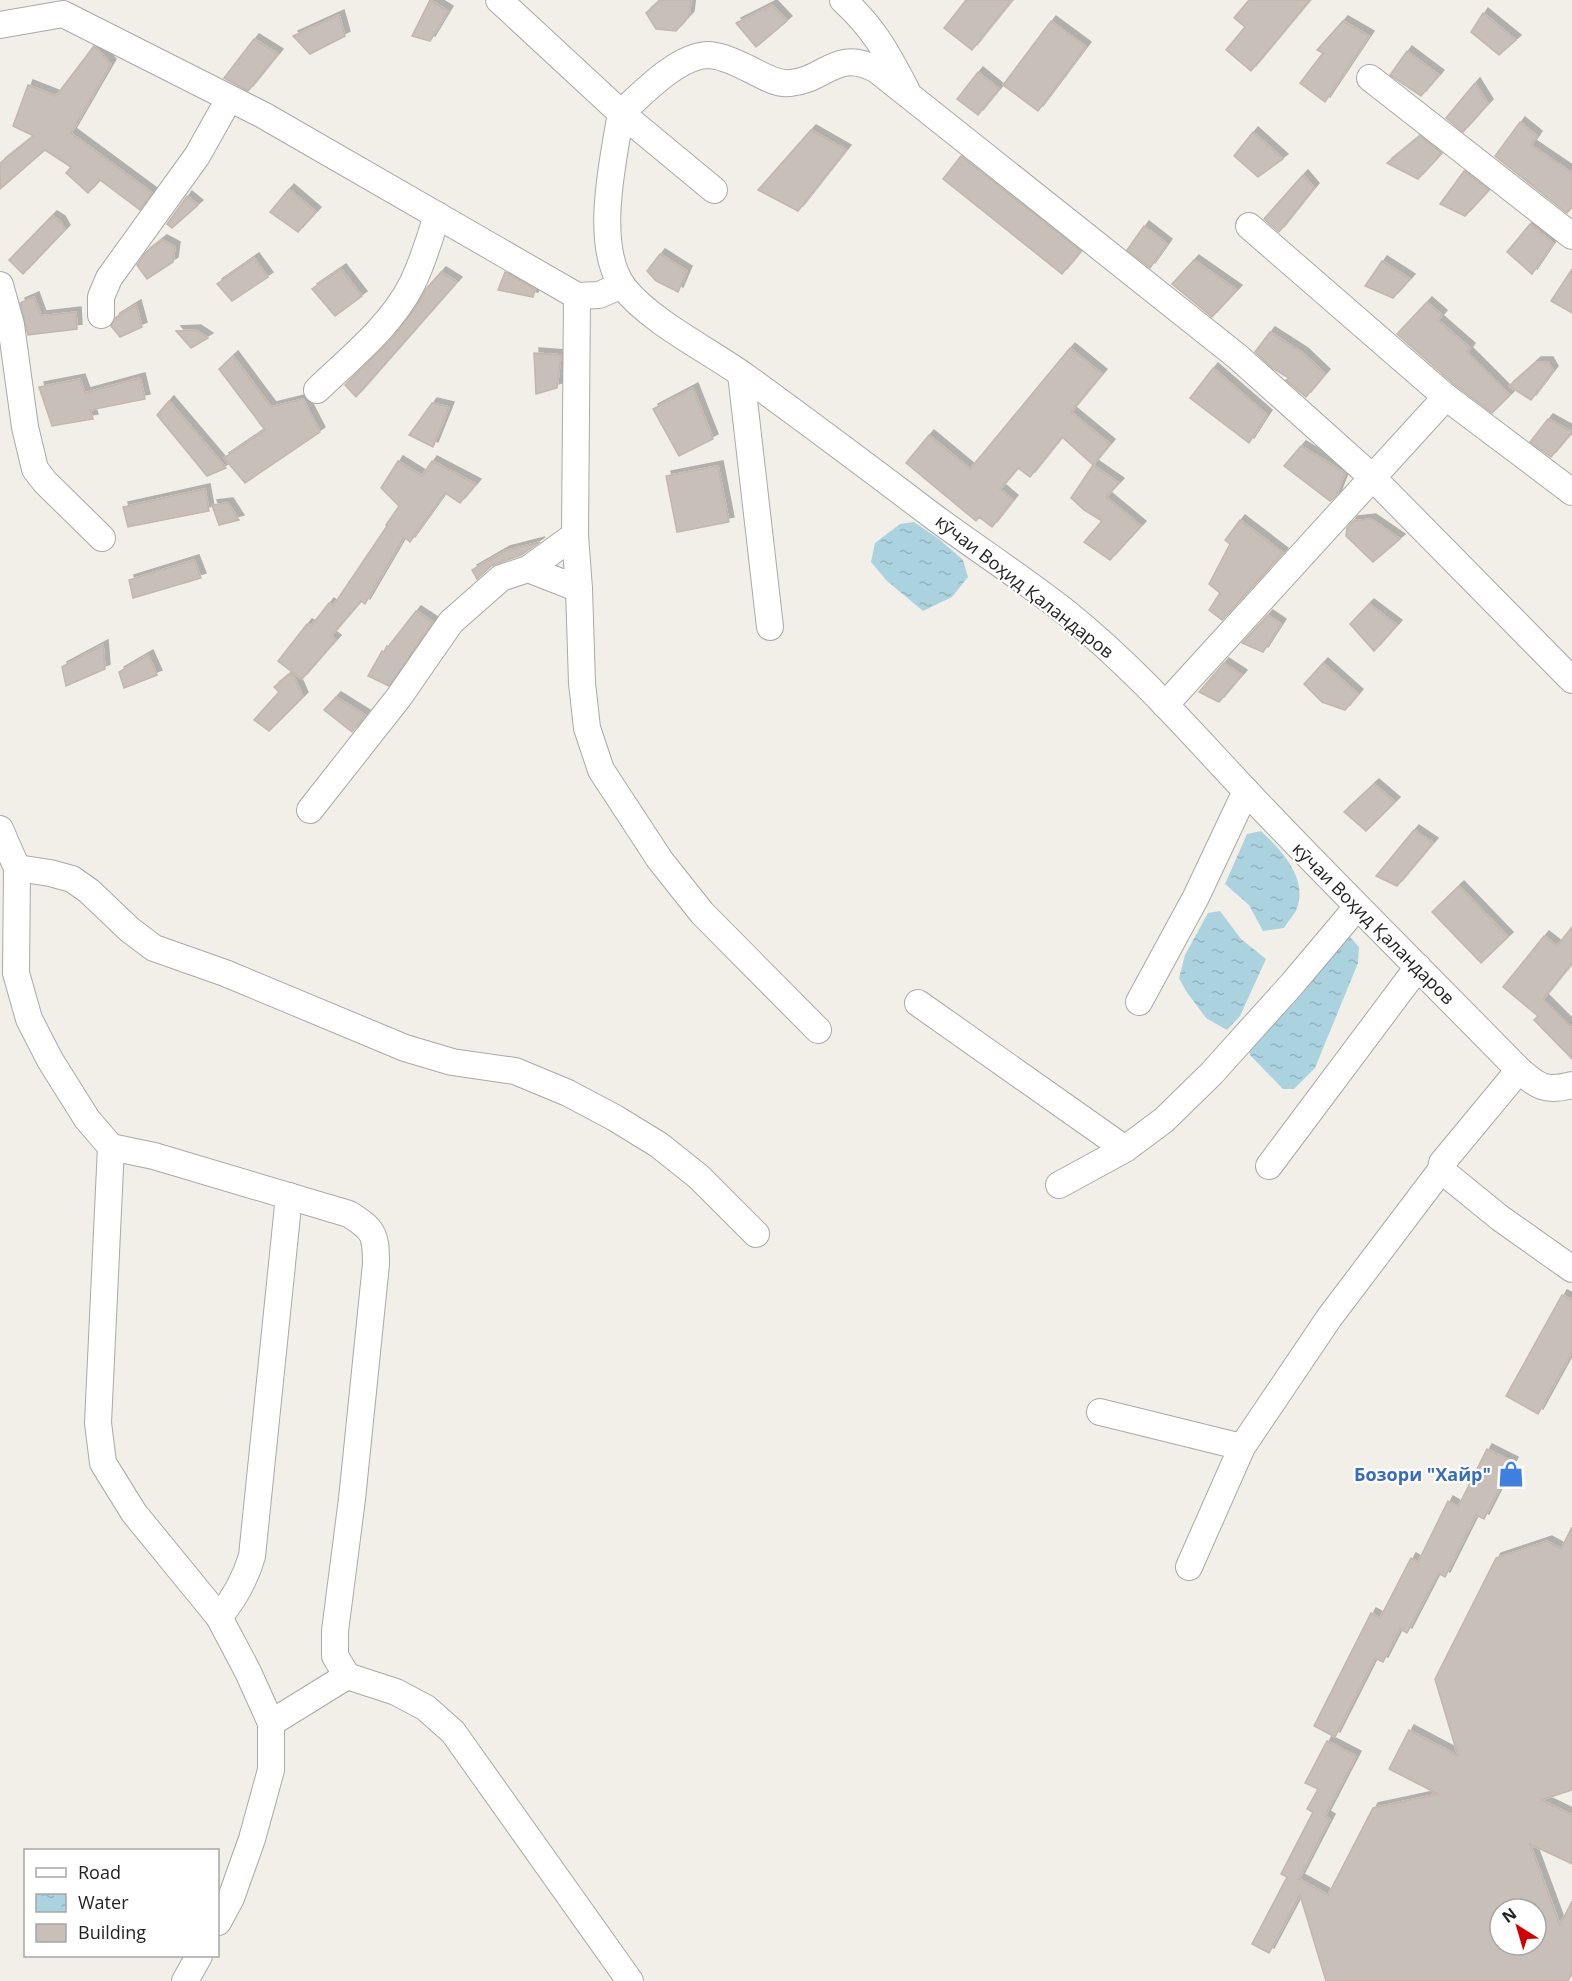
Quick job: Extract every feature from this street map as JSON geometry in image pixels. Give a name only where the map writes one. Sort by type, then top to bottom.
[{"type":"street","points":[[499,0],[621,113],[714,190]]},
{"type":"street","points":[[843,0],[862,18],[881,42],[910,97]]},
{"type":"street","points":[[0,25],[66,7],[229,99],[263,115],[578,296],[599,295],[622,285]]},
{"type":"street","points":[[621,113],[662,76],[686,62],[708,55],[736,62],[776,81],[789,84],[838,64],[849,62],[862,62],[877,70],[1238,357],[1372,477],[1572,680]]},
{"type":"street","points":[[1370,78],[1572,236]]},
{"type":"street","points":[[101,315],[101,297],[109,278],[197,156],[229,99]]},
{"type":"street","name":"кӯчаи Воҳид Қаландаров","points":[[621,113],[612,169],[608,234],[610,260],[622,285],[650,313],[741,374],[1066,613],[1112,651],[1357,908],[1519,1070],[1536,1086],[1555,1089],[1572,1085]]},
{"type":"street","points":[[317,390],[393,314],[412,285],[427,249],[437,215]]},
{"type":"street","points":[[1249,226],[1446,397],[1572,492]]},
{"type":"street","points":[[0,285],[11,325],[25,427],[35,469],[45,482],[102,538]]},
{"type":"street","points":[[578,296],[575,535],[582,683],[587,728],[601,770],[660,860],[702,913],[819,1030]]},
{"type":"street","points":[[741,374],[770,627]]},
{"type":"street","points":[[1165,705],[1446,397]]},
{"type":"street","points":[[310,810],[399,697],[451,622],[501,578],[528,569],[575,535]]},
{"type":"street","points":[[528,569],[579,589]]},
{"type":"street","points":[[1139,1002],[1196,897],[1246,791]]},
{"type":"street","points":[[0,829],[17,868],[8,981],[50,1060],[87,1119],[111,1147],[154,1156],[349,1214],[370,1227],[376,1244],[376,1264],[352,1499],[334,1631],[335,1656],[347,1676],[396,1692],[426,1708],[453,1732],[630,1981]]},
{"type":"street","points":[[17,868],[72,879],[154,948],[225,973],[405,1048],[452,1062],[515,1071],[568,1093],[659,1145],[699,1177],[756,1234]]},
{"type":"street","points":[[1059,1185],[1125,1149],[1164,1120],[1212,1072],[1357,908]]},
{"type":"street","points":[[1269,1166],[1418,967]]},
{"type":"street","points":[[918,1004],[1125,1149]]},
{"type":"street","points":[[1189,1567],[1242,1447],[1329,1318],[1441,1170],[1442,1163],[1519,1070]]},
{"type":"street","points":[[111,1147],[98,1423],[103,1463],[134,1513],[219,1617],[248,1672],[271,1723],[271,1770],[252,1839],[231,1898],[219,1920]]},
{"type":"street","points":[[1441,1170],[1500,1218],[1572,1269]]},
{"type":"street","points":[[219,1617],[234,1599],[244,1580],[252,1556],[289,1196]]},
{"type":"street","points":[[1100,1412],[1242,1447]]},
{"type":"street","points":[[271,1723],[347,1676]]},
{"type":"street","points":[[185,1981],[198,1957]]},
{"type":"water","points":[[914,522],[939,539],[963,560],[968,577],[952,597],[923,611],[887,581],[871,562],[875,543],[900,524]]},
{"type":"water","points":[[1261,831],[1291,865],[1299,886],[1296,910],[1284,928],[1263,931],[1249,905],[1225,884],[1247,834]]},
{"type":"water","points":[[1220,911],[1241,939],[1266,959],[1240,1016],[1227,1030],[1206,1018],[1179,978],[1185,955],[1208,913]]},
{"type":"water","points":[[1339,937],[1350,937],[1359,947],[1358,963],[1315,1068],[1294,1089],[1283,1089],[1250,1055],[1247,1041]]},
{"type":"building","points":[[430,0],[448,11],[430,41],[412,36]]},
{"type":"building","points":[[660,0],[691,0],[689,16],[676,31],[656,29],[646,13]]},
{"type":"building","points":[[966,0],[1012,0],[972,50],[944,28]]},
{"type":"building","points":[[1249,0],[1310,0],[1251,71],[1226,50],[1245,27],[1234,18]]},
{"type":"building","points":[[772,5],[787,21],[756,47],[736,23]]},
{"type":"building","points":[[1483,13],[1516,40],[1499,55],[1471,32]]},
{"type":"building","points":[[339,15],[345,36],[310,54],[293,36]]},
{"type":"building","points":[[1051,21],[1086,47],[1038,111],[1003,85]]},
{"type":"building","points":[[1343,21],[1369,36],[1325,102],[1300,83],[1323,53],[1317,50]]},
{"type":"building","points":[[254,39],[278,54],[248,91],[224,78]]},
{"type":"building","points":[[94,46],[111,64],[71,133],[152,193],[140,210],[100,180],[88,193],[66,173],[71,167],[45,150],[0,189],[0,163],[34,136],[13,126],[28,85],[56,96]]},
{"type":"building","points":[[1407,51],[1439,75],[1421,96],[1390,75]]},
{"type":"building","points":[[978,72],[999,89],[978,115],[957,99]]},
{"type":"building","points":[[1475,83],[1488,104],[1463,132],[1446,118]]},
{"type":"building","points":[[1520,122],[1537,136],[1531,145],[1572,173],[1572,207],[1567,213],[1495,156]]},
{"type":"building","points":[[811,130],[846,150],[798,211],[758,190]]},
{"type":"building","points":[[1253,132],[1283,159],[1258,177],[1234,156]]},
{"type":"building","points":[[1420,136],[1442,153],[1418,179],[1387,163]]},
{"type":"building","points":[[961,156],[1081,251],[1062,274],[943,179]]},
{"type":"building","points":[[1464,171],[1489,190],[1465,216],[1440,204]]},
{"type":"building","points":[[1303,175],[1314,188],[1279,232],[1264,219]]},
{"type":"building","points":[[289,189],[316,212],[298,232],[270,212]]},
{"type":"building","points":[[187,196],[198,205],[172,228],[167,224]]},
{"type":"building","points":[[52,216],[60,221],[65,230],[23,274],[9,260]]},
{"type":"building","points":[[1530,224],[1553,243],[1532,274],[1507,252]]},
{"type":"building","points":[[1144,226],[1167,244],[1150,268],[1127,250]]},
{"type":"building","points":[[162,240],[175,247],[173,262],[147,279],[137,265],[145,253]]},
{"type":"building","points":[[660,254],[687,271],[678,292],[656,281],[647,271]]},
{"type":"building","points":[[254,258],[268,277],[232,301],[217,284]]},
{"type":"building","points":[[1194,260],[1237,290],[1212,317],[1172,284]]},
{"type":"building","points":[[1382,261],[1410,279],[1393,298],[1365,286]]},
{"type":"building","points":[[341,269],[362,296],[335,316],[312,289]]},
{"type":"building","points":[[1572,269],[1572,313],[1551,301]]},
{"type":"building","points":[[441,272],[457,282],[356,397],[345,385],[393,337],[426,289]]},
{"type":"building","points":[[505,272],[535,289],[533,297],[498,290]]},
{"type":"building","points":[[34,297],[41,316],[76,312],[77,329],[28,335],[20,303]]},
{"type":"building","points":[[1427,302],[1442,315],[1438,320],[1470,348],[1467,352],[1510,395],[1492,413],[1455,385],[1397,334]]},
{"type":"building","points":[[136,305],[142,327],[120,337],[111,326],[115,318]]},
{"type":"building","points":[[196,330],[208,338],[191,348],[176,331]]},
{"type":"building","points":[[1270,332],[1303,353],[1325,374],[1306,397],[1286,380],[1289,378],[1272,368],[1255,352]]},
{"type":"building","points":[[1070,348],[1102,374],[1071,412],[1110,444],[1093,465],[1062,437],[1030,477],[1018,468],[1000,489],[1013,500],[992,527],[979,517],[976,521],[906,463],[929,435],[970,469]]},
{"type":"building","points":[[534,353],[561,355],[557,388],[536,394]]},
{"type":"building","points":[[233,356],[271,407],[303,399],[320,432],[245,483],[224,458],[265,430],[219,369]]},
{"type":"building","points":[[1536,362],[1548,362],[1553,371],[1531,400],[1509,386]]},
{"type":"building","points":[[1213,368],[1267,415],[1249,443],[1190,398]]},
{"type":"building","points":[[140,378],[145,399],[90,410],[93,419],[52,426],[39,387],[80,379],[85,393]]},
{"type":"building","points":[[693,388],[713,439],[679,456],[653,409]]},
{"type":"building","points":[[169,401],[226,468],[207,476],[157,415]]},
{"type":"building","points":[[432,403],[449,407],[433,447],[409,435]]},
{"type":"building","points":[[1548,419],[1572,432],[1551,457],[1530,442]]},
{"type":"building","points":[[1301,446],[1345,473],[1336,496],[1330,501],[1284,466]]},
{"type":"building","points":[[398,461],[422,476],[432,461],[476,484],[460,503],[445,493],[410,542],[404,537],[365,604],[361,601],[331,636],[336,640],[302,679],[278,661],[307,624],[311,626],[329,603],[333,606],[399,506],[381,488]]},
{"type":"building","points":[[1093,465],[1119,483],[1106,497],[1141,526],[1110,560],[1084,542],[1102,521],[1084,510],[1071,498]]},
{"type":"building","points":[[718,466],[729,522],[677,532],[666,476]]},
{"type":"building","points":[[205,489],[209,511],[128,527],[123,507]]},
{"type":"building","points":[[228,503],[239,520],[219,525],[212,505]]},
{"type":"building","points":[[1371,519],[1400,539],[1373,562],[1346,536],[1347,528],[1353,521]]},
{"type":"building","points":[[1240,520],[1283,553],[1222,620],[1209,610],[1220,593],[1209,584],[1230,544],[1225,540]]},
{"type":"building","points":[[540,542],[521,555],[491,566],[477,579],[472,570],[505,551]]},
{"type":"building","points":[[194,560],[201,578],[133,598],[129,580]]},
{"type":"building","points":[[1369,604],[1397,625],[1374,651],[1350,624]]},
{"type":"building","points":[[416,611],[433,622],[389,686],[368,676],[382,651],[384,652]]},
{"type":"building","points":[[1268,615],[1281,624],[1263,652],[1242,643]]},
{"type":"building","points":[[103,645],[105,669],[66,686],[62,667]]},
{"type":"building","points":[[148,655],[157,675],[124,688],[119,672]]},
{"type":"building","points":[[1224,663],[1242,675],[1219,702],[1199,692]]},
{"type":"building","points":[[1323,663],[1358,694],[1345,710],[1322,702],[1304,684]]},
{"type":"building","points":[[292,672],[303,697],[269,731],[254,720],[279,692],[274,687]]},
{"type":"building","points":[[336,697],[365,715],[352,732],[324,710]]},
{"type":"building","points":[[1374,784],[1395,802],[1366,831],[1344,812]]},
{"type":"building","points":[[1414,830],[1433,843],[1397,886],[1376,876]]},
{"type":"building","points":[[1459,886],[1508,937],[1481,963],[1432,912]]},
{"type":"building","points":[[1572,927],[1572,963],[1543,999],[1572,1028],[1572,1059],[1534,1020],[1538,1016],[1503,987],[1544,936],[1557,946]]},
{"type":"building","points":[[1562,1295],[1572,1300],[1572,1352],[1538,1414],[1506,1396]]},
{"type":"building","points":[[1487,1449],[1513,1462],[1484,1519],[1476,1515],[1445,1577],[1438,1573],[1407,1633],[1400,1629],[1383,1662],[1375,1658],[1335,1737],[1314,1726],[1371,1613],[1380,1618],[1411,1558],[1418,1562],[1448,1501],[1458,1507]]},
{"type":"building","points":[[1572,1527],[1572,1790],[1541,1800],[1572,1815],[1572,1864],[1530,1844],[1560,1925],[1572,1901],[1572,1973],[1568,1981],[1326,1981],[1300,1895],[1269,1953],[1252,1944],[1287,1877],[1281,1874],[1313,1812],[1307,1809],[1318,1789],[1305,1783],[1327,1741],[1356,1756],[1325,1816],[1330,1819],[1299,1879],[1328,1895],[1373,1808],[1438,1794],[1389,1769],[1409,1730],[1458,1756],[1435,1679],[1496,1558],[1547,1541],[1561,1549]]},
{"type":"place","name":"Бозори \"Хайр\"","points":[[1511,1474]]}]
